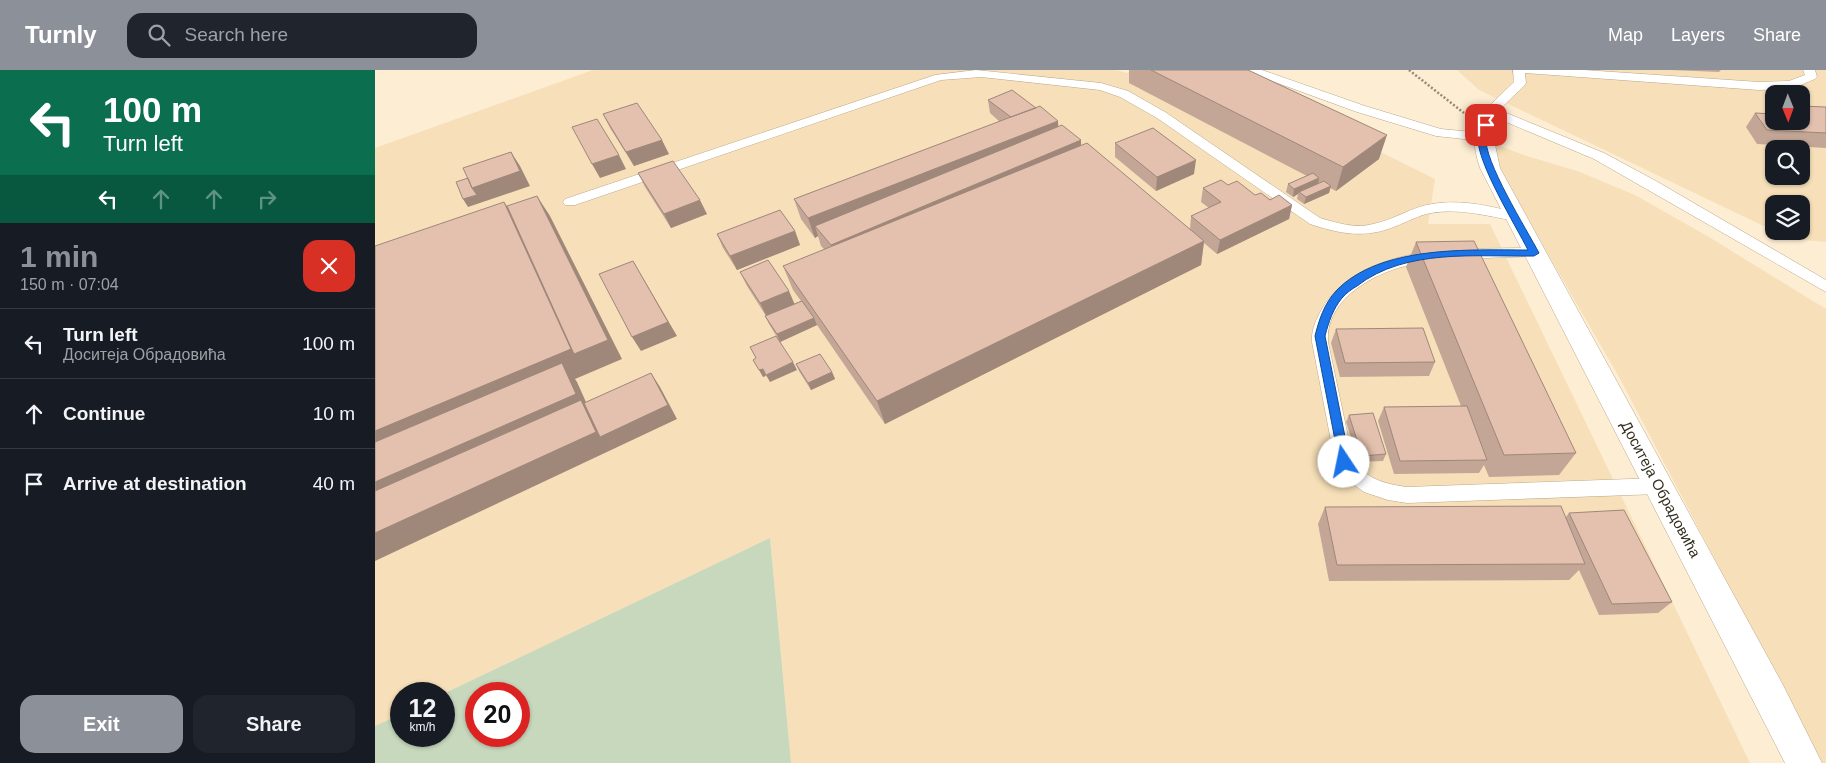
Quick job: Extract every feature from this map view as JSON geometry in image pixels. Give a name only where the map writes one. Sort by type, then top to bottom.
[{"type":"street","name":"Доситеја Обрадовића","points":[[1486,125],[1484,152],[1490,168],[1804,763]]},
{"type":"lane","points":[[1251,70],[1441,133],[1486,125],[1599,156],[1651,184],[1826,287]]},
{"type":"lane","points":[[1486,125],[1520,83],[1519,70]]},
{"type":"lane","points":[[1526,70],[1759,86],[1791,85],[1811,78],[1809,70]]},
{"type":"lane","points":[[570,202],[939,77],[981,73],[1101,87],[1124,94],[1161,115],[1315,221],[1335,228],[1356,230],[1377,228],[1413,213],[1430,208],[1450,206],[1475,208],[1515,217]]},
{"type":"lane","points":[[1534,253],[1447,254],[1403,260],[1363,276],[1339,294],[1326,314],[1320,336],[1344,462],[1351,474],[1368,486],[1385,492],[1407,495],[1659,486]]},
{"type":"path","points":[[1409,70],[1472,119],[1486,125]]},
{"type":"shaded area","points":[[593,70],[1116,70],[1127,73],[1133,70],[1215,70],[1435,179],[1428,224],[1490,224],[1750,763],[791,763],[770,538],[455,688],[455,682],[390,682],[390,719],[375,726],[375,148]]},
{"type":"shaded area","points":[[1457,70],[1826,70],[1826,242],[1803,240],[1810,240],[1810,195],[1765,195],[1765,227],[1479,90]]},
{"type":"shaded area","points":[[1492,143],[1580,172],[1635,195],[1709,237],[1826,309],[1826,763],[1822,763],[1619,377],[1500,171]]},
{"type":"green space","points":[[770,538],[791,763],[375,763],[375,726],[390,719],[390,747],[455,747],[455,688],[465,684],[465,747],[530,747],[530,682],[468,682]]},
{"type":"building","points":[[1151,70],[1248,70],[1387,135],[1343,167]]},
{"type":"building","points":[[1012,90],[1036,108],[1011,117],[988,100]]},
{"type":"building","points":[[637,103],[662,140],[626,152],[603,114]]},
{"type":"building","points":[[1040,106],[1058,121],[808,218],[794,199]]},
{"type":"building","points":[[1810,106],[1826,107],[1826,133],[1767,130],[1810,130]]},
{"type":"building","points":[[1755,113],[1765,114],[1765,127]]},
{"type":"building","points":[[597,119],[619,155],[592,164],[572,127]]},
{"type":"building","points":[[1062,125],[1081,140],[831,245],[815,226]]},
{"type":"building","points":[[1153,128],[1196,160],[1157,177],[1115,143]]},
{"type":"building","points":[[1087,143],[1204,241],[877,401],[783,266]]},
{"type":"building","points":[[511,152],[520,171],[472,188],[463,168]]},
{"type":"building","points":[[673,161],[700,200],[664,214],[638,173]]},
{"type":"building","points":[[1313,173],[1319,178],[1294,189],[1288,184]]},
{"type":"building","points":[[468,178],[477,195],[463,199],[456,182]]},
{"type":"building","points":[[1221,180],[1228,185],[1237,181],[1255,195],[1261,193],[1270,200],[1279,195],[1292,205],[1220,240],[1191,216],[1221,202],[1203,188]]},
{"type":"building","points":[[1324,181],[1331,186],[1306,197],[1299,192]]},
{"type":"building","points":[[537,196],[608,340],[574,354],[507,206]]},
{"type":"building","points":[[504,202],[571,349],[375,431],[375,246]]},
{"type":"building","points":[[780,210],[795,231],[730,256],[717,234]]},
{"type":"building","points":[[1474,241],[1576,453],[1504,455],[1416,242]]},
{"type":"building","points":[[768,260],[789,291],[760,303],[740,272]]},
{"type":"building","points":[[633,261],[668,322],[632,337],[599,274]]},
{"type":"building","points":[[802,301],[814,318],[777,334],[765,316]]},
{"type":"building","points":[[1423,328],[1435,362],[1345,363],[1336,329]]},
{"type":"building","points":[[776,336],[793,362],[766,375],[763,369],[759,370],[753,360],[756,358],[750,347]]},
{"type":"building","points":[[820,354],[832,372],[808,383],[796,364]]},
{"type":"building","points":[[562,363],[576,394],[375,482],[375,442]]},
{"type":"building","points":[[651,373],[668,405],[600,437],[584,403]]},
{"type":"building","points":[[581,400],[596,432],[375,533],[375,491]]},
{"type":"building","points":[[1467,406],[1487,460],[1400,461],[1384,407]]},
{"type":"building","points":[[1373,413],[1386,454],[1362,456],[1349,415]]},
{"type":"building","points":[[1561,506],[1585,564],[1337,565],[1325,507]]},
{"type":"building","points":[[1624,510],[1672,602],[1612,604],[1569,513]]},
{"type":"route","points":[[1344,462],[1320,336],[1326,314],[1339,294],[1363,276],[1383,266],[1403,260],[1447,254],[1534,253],[1490,168],[1484,152],[1482,138],[1486,125]]}]
